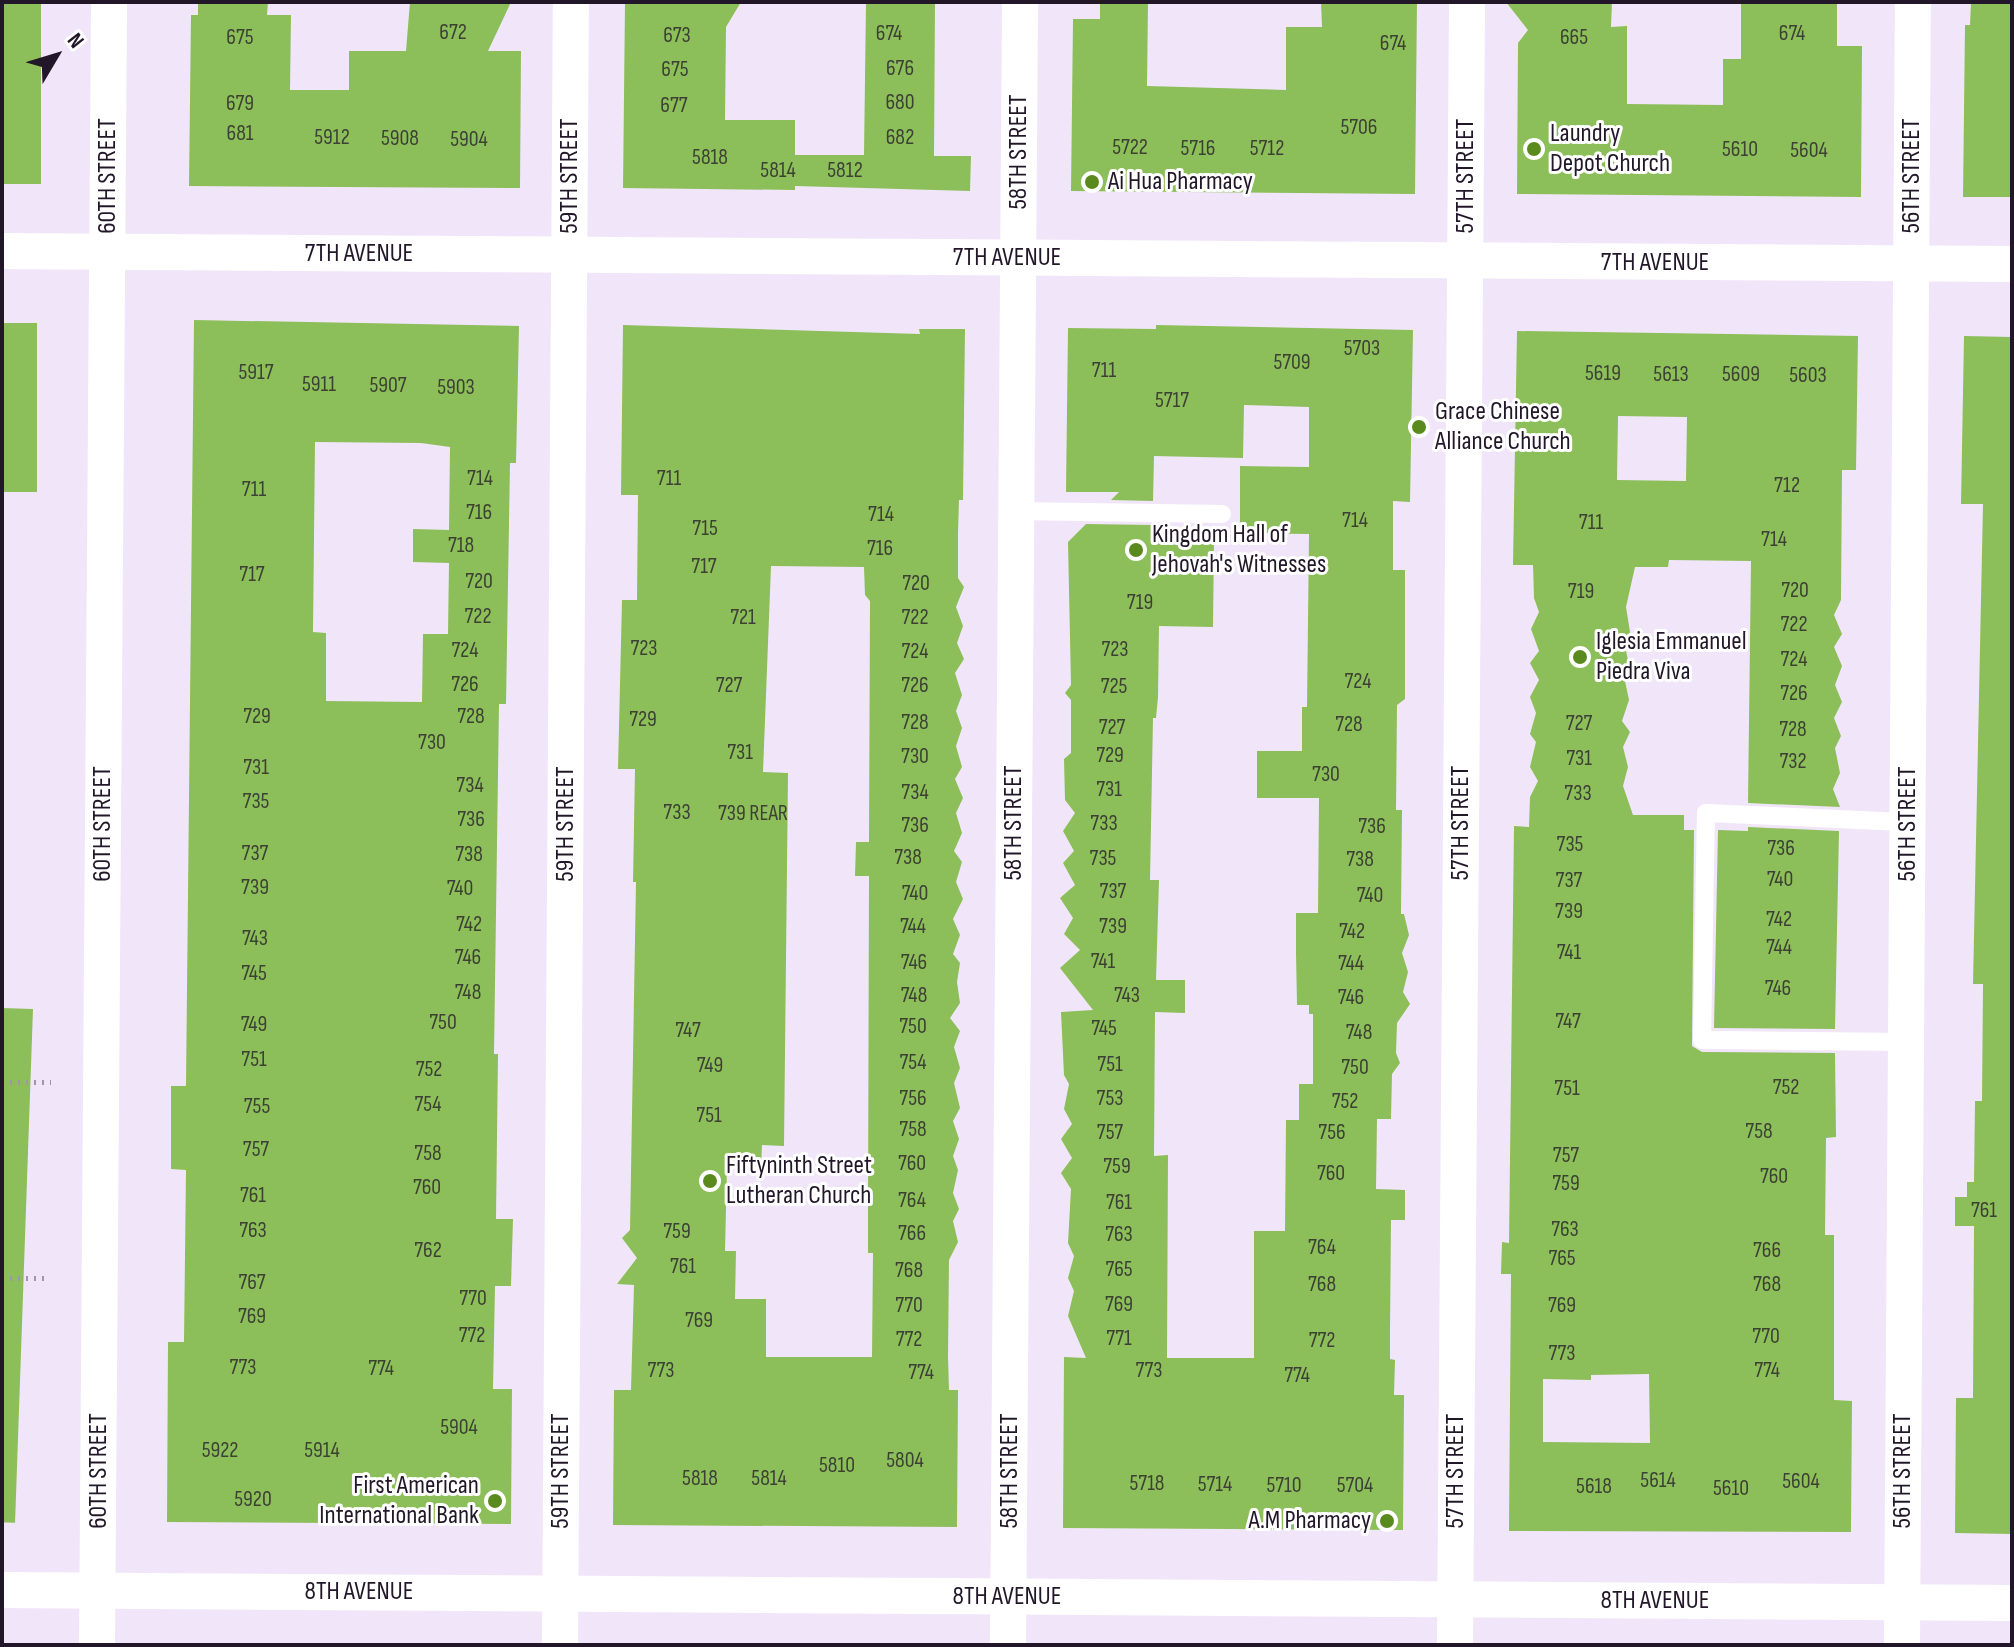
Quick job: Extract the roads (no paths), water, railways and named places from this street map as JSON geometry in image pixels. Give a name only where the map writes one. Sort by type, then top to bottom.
[{"type":"street","name":"60TH STREET","points":[[97,1645],[109,2]]},
{"type":"street","name":"59TH STREET","points":[[560,1645],[571,2]]},
{"type":"street","name":"58TH STREET","points":[[1008,1645],[1020,2]]},
{"type":"street","name":"57TH STREET","points":[[1455,1645],[1467,2]]},
{"type":"street","name":"56TH STREET","points":[[1902,1645],[1913,2]]},
{"type":"street","name":"7TH AVENUE","points":[[2,251],[2012,264]]},
{"type":"street","name":"8TH AVENUE","points":[[2,1590],[2012,1603]]},
{"type":"lane","points":[[1016,511],[1222,514]]},
{"type":"lane","points":[[1906,1042],[1702,1040],[1706,813],[1908,822]]},
{"type":"place","name":"Laundry Depot Church","points":[[1534,149]]},
{"type":"place","name":"Ai Hua Pharmacy","points":[[1092,182]]},
{"type":"place","name":"Grace Chinese Alliance Church","points":[[1419,427]]},
{"type":"place","name":"Kingdom Hall of Jehovah's Witnesses","points":[[1136,550]]},
{"type":"place","name":"Iglesia Emmanuel Piedra Viva","points":[[1580,657]]},
{"type":"place","name":"Fiftyninth Street Lutheran Church","points":[[710,1181]]},
{"type":"place","name":"First American International Bank","points":[[495,1501]]},
{"type":"place","name":"A.M Pharmacy","points":[[1387,1521]]}]
